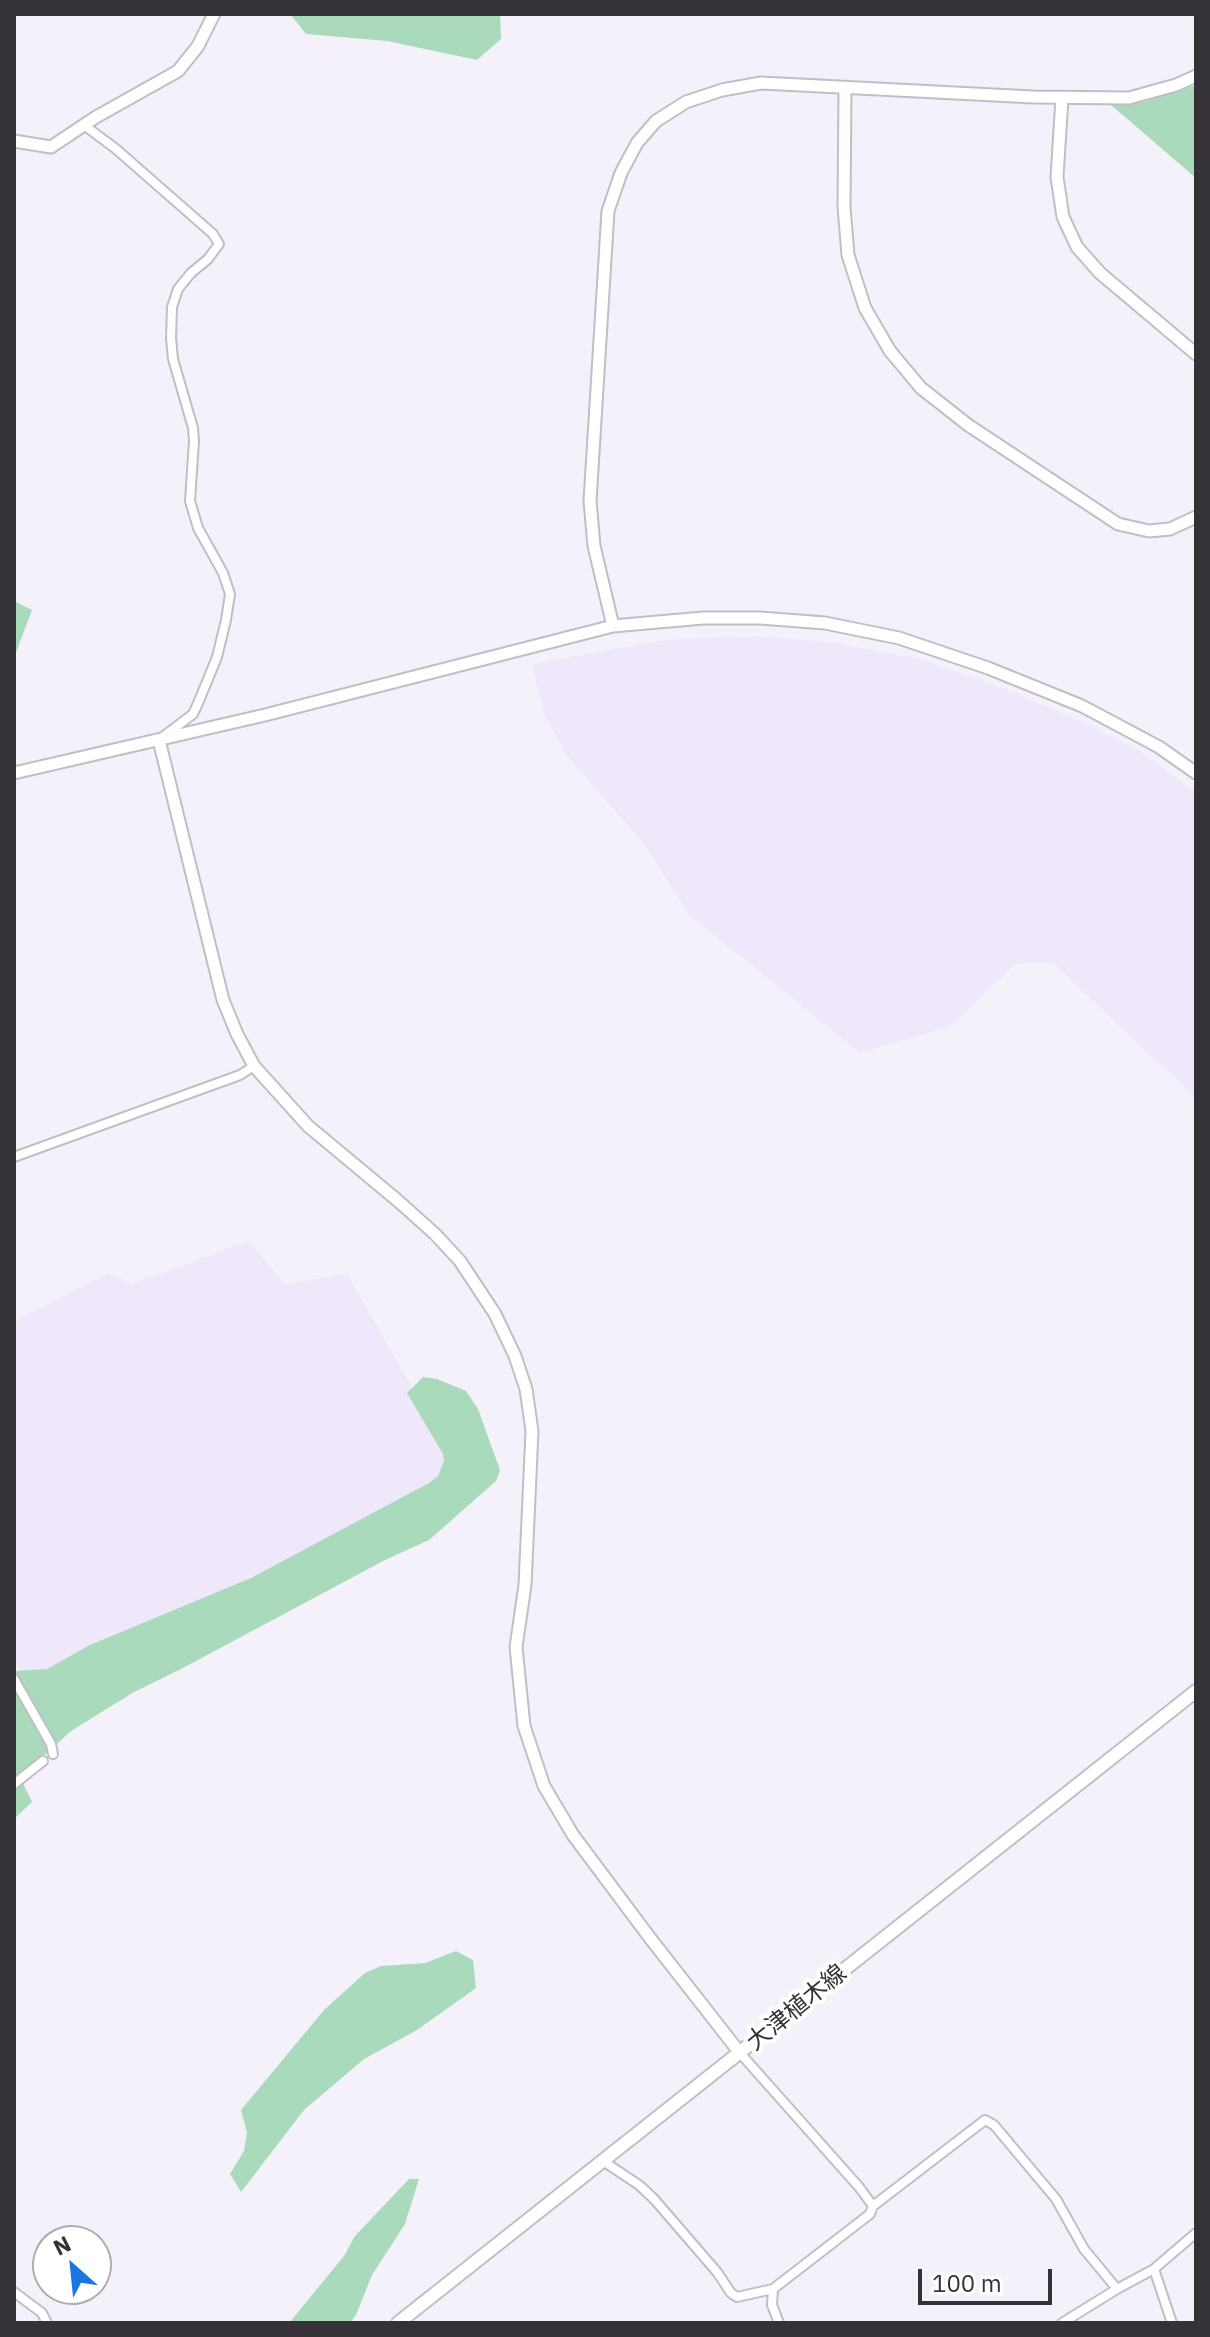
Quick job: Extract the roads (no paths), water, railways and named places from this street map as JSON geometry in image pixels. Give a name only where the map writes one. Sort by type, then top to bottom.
[{"type":"main road","name":"大津植木線","points":[[398,2323],[1196,1691]]},
{"type":"street","points":[[14,141],[51,147],[178,71],[198,46],[214,14]]},
{"type":"street","points":[[613,626],[594,546],[590,501],[608,211],[621,173],[637,143],[656,121],[686,102],[722,90],[761,83],[1062,98],[1129,98],[1196,76]]},
{"type":"street","points":[[845,89],[844,207],[848,255],[865,308],[890,351],[921,388],[968,425],[1118,524],[1149,531],[1170,529],[1196,517]]},
{"type":"street","points":[[1062,98],[1057,177],[1063,217],[1077,247],[1100,273],[1196,354]]},
{"type":"street","points":[[84,125],[213,234],[219,244],[178,289],[172,307],[171,338],[173,359],[193,428],[190,501],[198,528],[223,573],[230,594],[217,657],[193,714],[159,740]]},
{"type":"street","points":[[14,773],[418,677],[613,626],[703,618],[760,618],[825,623],[899,638],[988,668],[1082,706],[1159,747],[1196,773]]},
{"type":"street","points":[[159,740],[223,1000],[254,1066],[308,1126],[435,1234],[460,1261],[495,1314],[515,1356],[526,1389],[532,1431],[525,1585],[516,1647],[524,1726],[544,1786],[573,1835],[740,2053],[873,2206]]},
{"type":"street","points":[[14,1157],[240,1075],[254,1066]]},
{"type":"street","points":[[14,1679],[51,1744],[53,1754]]},
{"type":"street","points":[[14,1784],[43,1761]]},
{"type":"street","points":[[603,2161],[654,2199],[737,2297],[773,2289],[870,2214],[873,2206],[985,2120],[994,2125],[1056,2199],[1084,2249],[1117,2289]]},
{"type":"street","points":[[1062,2323],[1154,2269],[1196,2233]]},
{"type":"street","points":[[1154,2269],[1172,2323]]},
{"type":"street","points":[[773,2289],[772,2305],[779,2323]]},
{"type":"street","points":[[14,2292],[42,2313],[47,2323]]}]
